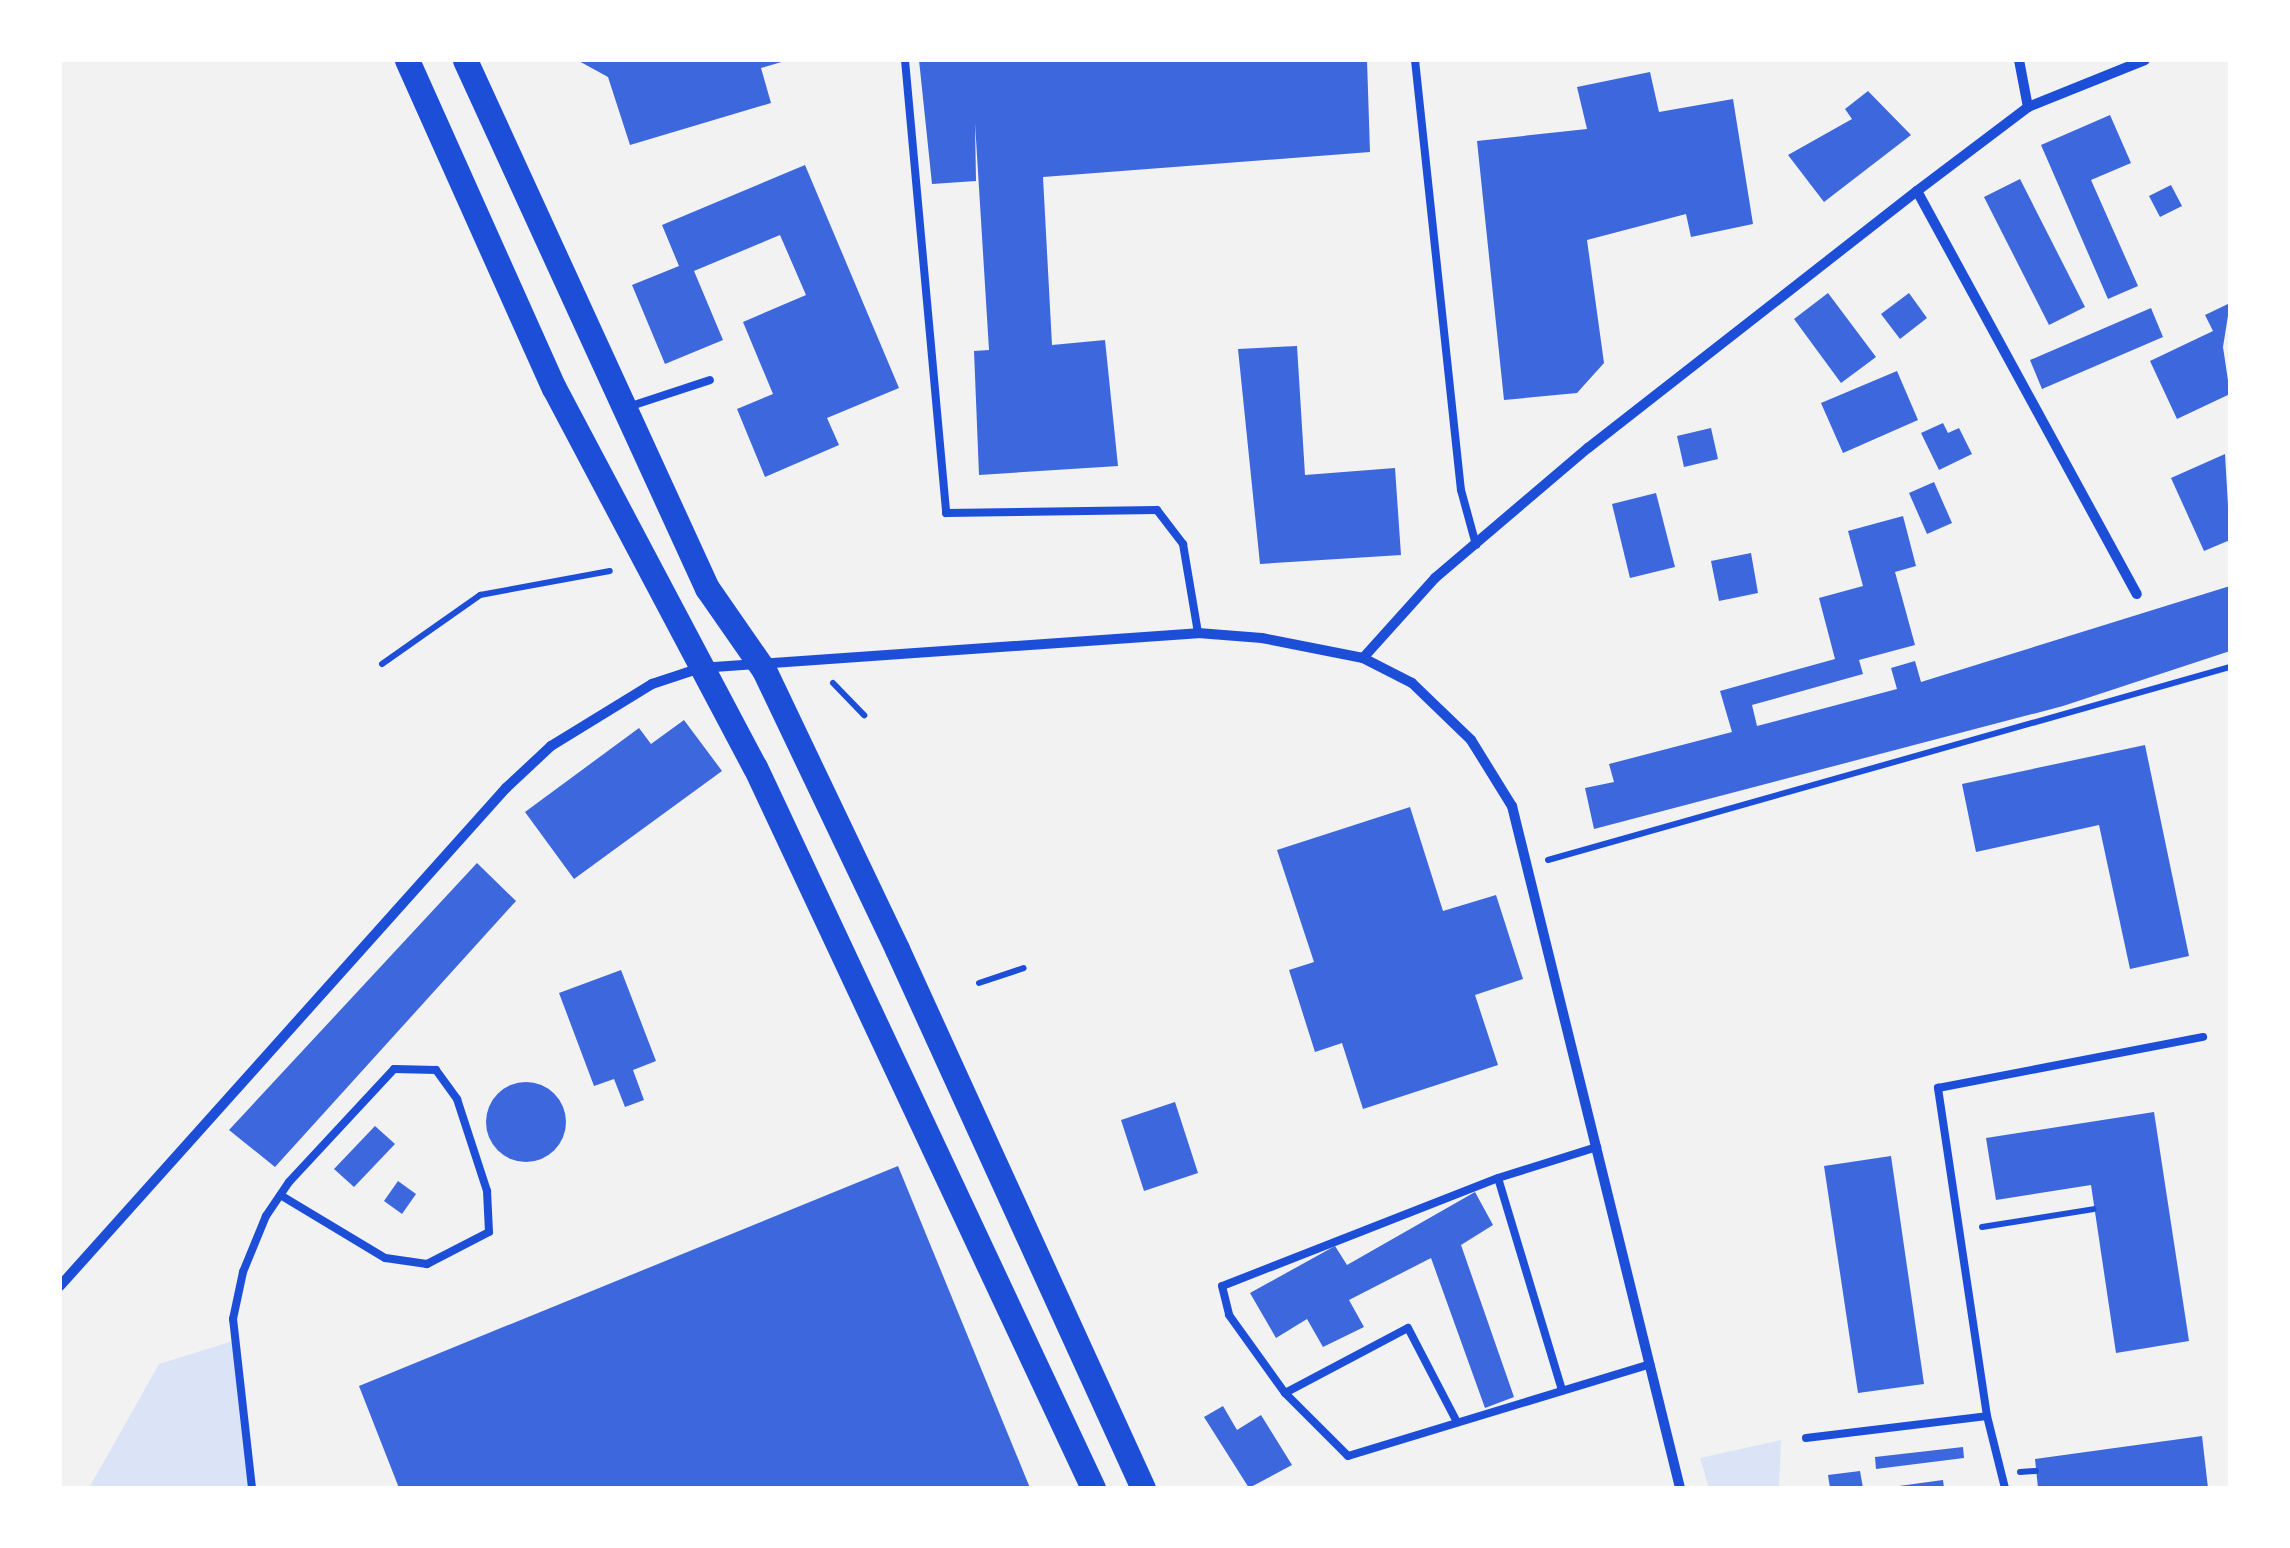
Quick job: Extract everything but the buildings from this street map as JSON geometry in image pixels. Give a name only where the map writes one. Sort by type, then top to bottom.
[{"type":"main road","points":[[407,60],[554,388],[700,668],[1093,1488]]},
{"type":"main road","points":[[465,60],[707,588],[764,670],[1143,1488]]},
{"type":"street","points":[[2019,60],[2028,106]]},
{"type":"street","points":[[1363,658],[1476,545],[2028,106],[2145,60]]},
{"type":"street","points":[[1917,191],[2137,594]]},
{"type":"street","points":[[60,1286],[506,788],[551,746],[652,684],[700,668],[764,670],[1198,633],[1363,658],[1412,684],[1470,740],[1512,806],[1532,864],[1680,1488]]},
{"type":"lane","points":[[904,60],[946,513],[1157,510],[1183,544],[1198,633]]},
{"type":"lane","points":[[1415,60],[1461,490],[1476,545]]},
{"type":"lane","points":[[622,408],[710,380]]},
{"type":"lane","points":[[2006,1488],[1986,1416],[1938,1088],[2203,1037]]},
{"type":"lane","points":[[252,1488],[234,1319],[244,1272],[280,1195],[394,1070],[436,1070],[463,1117],[487,1190],[489,1232],[427,1264],[384,1258],[280,1195]]},
{"type":"lane","points":[[1599,1146],[1498,1178],[1222,1286],[1230,1314],[1285,1392],[1348,1456],[1650,1364]]},
{"type":"lane","points":[[1498,1178],[1562,1390]]},
{"type":"lane","points":[[1285,1392],[1408,1328],[1457,1422]]},
{"type":"lane","points":[[1806,1438],[1986,1416]]},
{"type":"path","points":[[382,664],[480,595],[610,572]]},
{"type":"path","points":[[1532,864],[2230,667]]},
{"type":"path","points":[[979,983],[1024,968]]},
{"type":"path","points":[[1961,1230],[2094,1209]]},
{"type":"shaded area","points":[[236,1340],[252,1488],[89,1488],[159,1364]]},
{"type":"shaded area","points":[[1781,1440],[1779,1488],[1709,1488],[1700,1458]]}]
